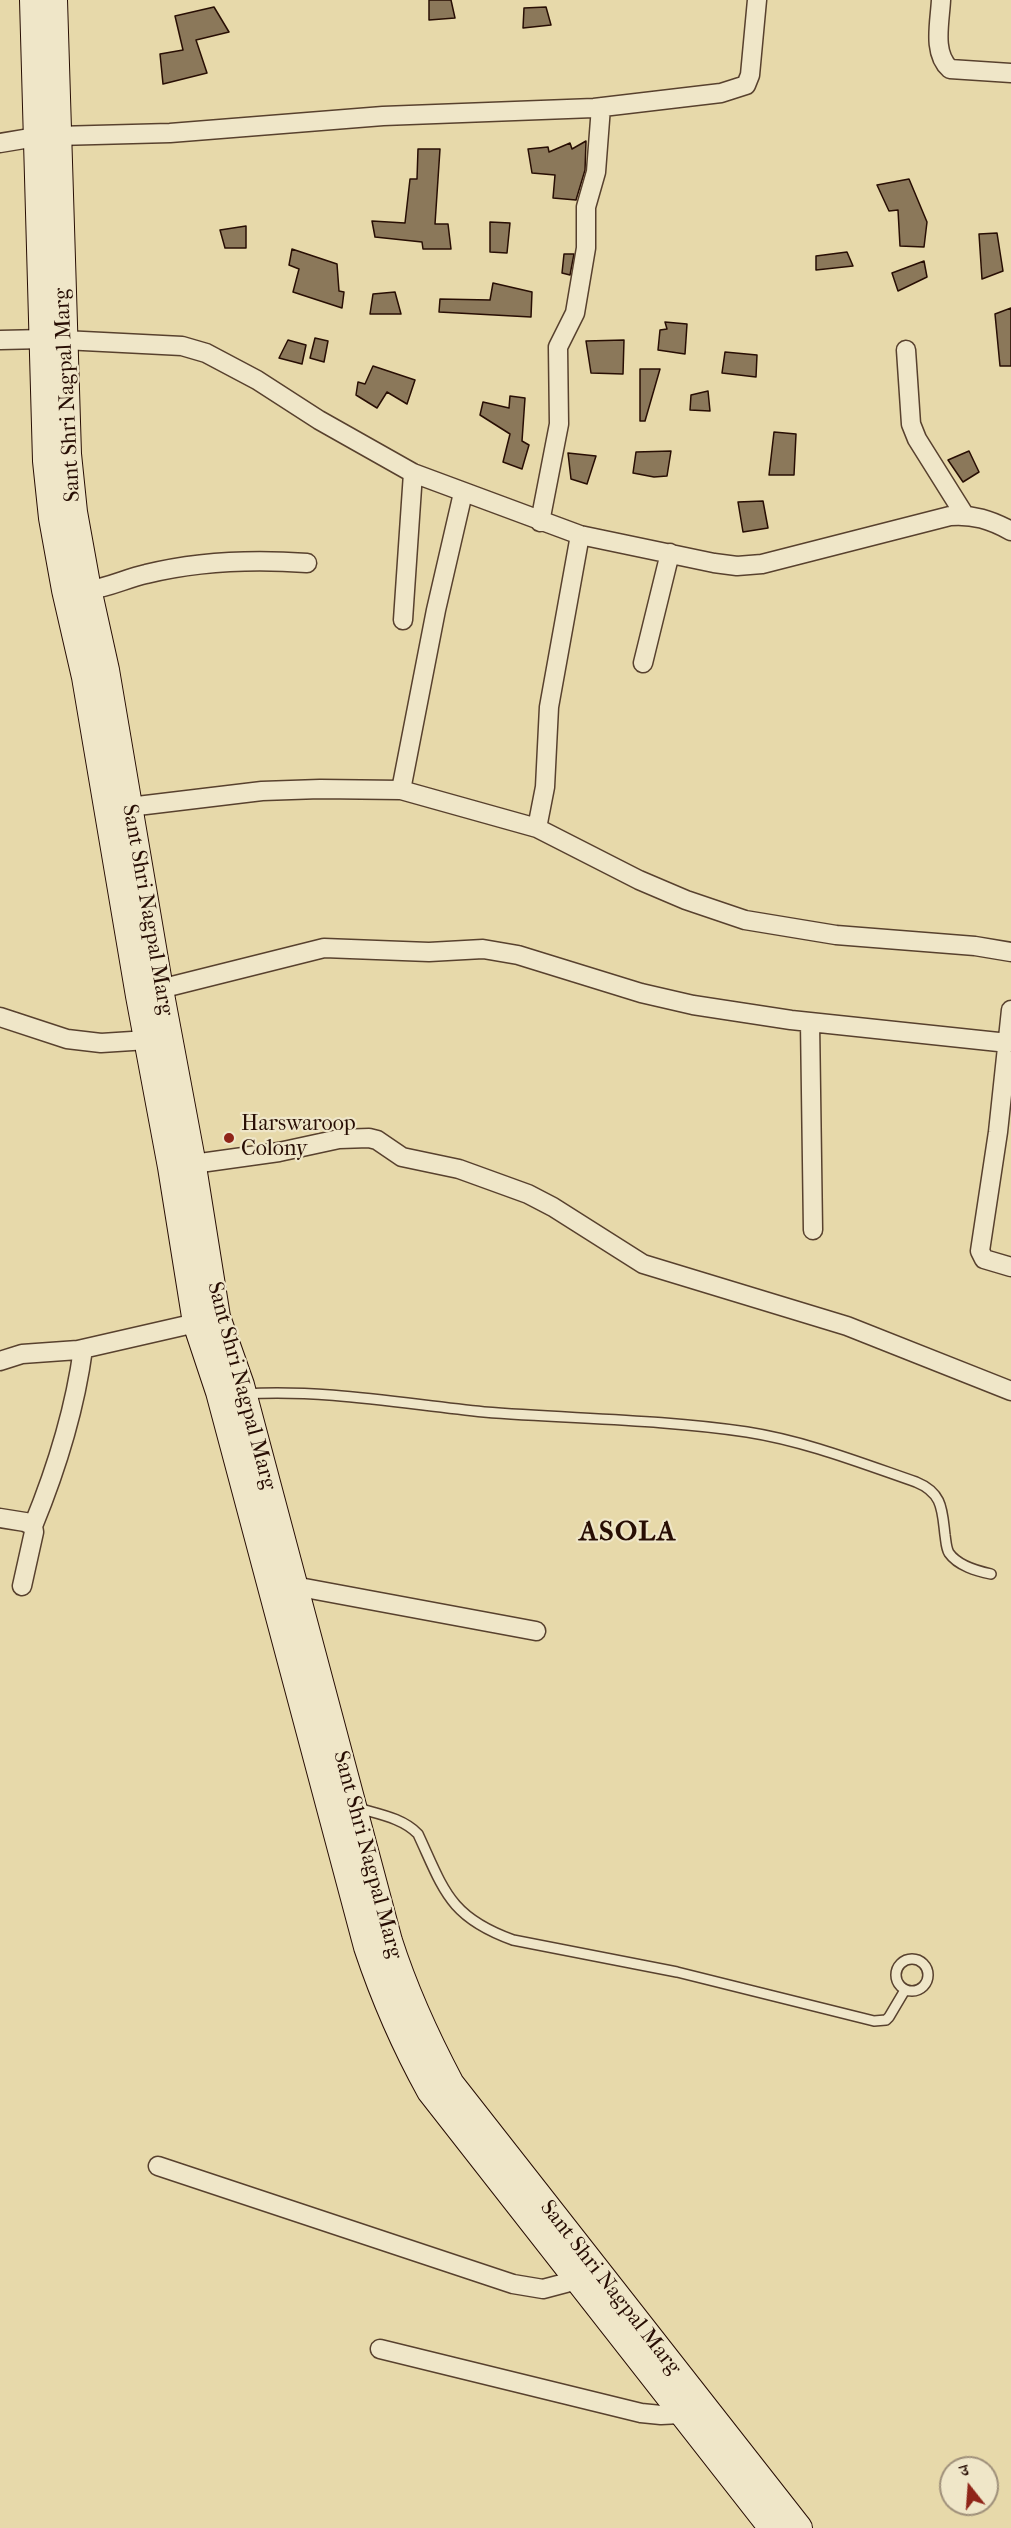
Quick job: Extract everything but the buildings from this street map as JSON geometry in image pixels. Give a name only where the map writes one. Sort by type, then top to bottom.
[{"type":"main road","name":"Sant Shri Nagpal Marg","points":[[33,0],[47,136],[54,340],[74,512],[106,670],[160,989],[193,1164],[217,1317],[243,1394],[402,1980],[424,2035],[451,2084],[799,2528]]},
{"type":"main road","name":"Sant Shri Nagpal Marg","points":[[47,136],[54,0]]},
{"type":"main road","name":"Sant Shri Nagpal Marg","points":[[54,340],[46,461],[52,518],[65,590],[85,677],[196,1323],[219,1392],[367,1947],[380,1987],[403,2041],[430,2091],[772,2528]]},
{"type":"street","points":[[0,143],[47,136],[170,133],[383,116],[601,107],[721,93],[746,85],[750,75],[758,0]]},
{"type":"street","points":[[941,0],[939,47],[945,64],[950,69],[1011,74]]},
{"type":"street","points":[[540,522],[559,424],[558,347],[575,313],[586,248],[586,207],[596,172],[601,107]]},
{"type":"street","points":[[0,340],[182,346],[206,353],[258,380],[319,420],[412,473],[580,535],[714,563],[736,566],[762,564],[964,514],[994,522],[1011,531]]},
{"type":"street","points":[[906,350],[911,424],[917,439],[964,514]]},
{"type":"street","points":[[404,620],[412,473]]},
{"type":"street","points":[[401,790],[436,610],[463,493]]},
{"type":"street","points":[[537,828],[546,787],[549,707],[580,535]]},
{"type":"street","points":[[643,663],[670,553]]},
{"type":"street","points":[[88,590],[146,574],[222,561],[306,562]]},
{"type":"street","points":[[129,807],[262,791],[401,790],[537,828],[639,880],[686,900],[745,920],[836,935],[975,946],[1011,952]]},
{"type":"street","points":[[160,989],[324,948],[429,952],[483,950],[519,955],[641,993],[693,1005],[810,1022],[1008,1043]]},
{"type":"street","points":[[1011,1010],[998,1132],[980,1251],[984,1259],[1011,1267]]},
{"type":"street","points":[[0,1017],[67,1039],[101,1043],[148,1040]]},
{"type":"street","points":[[810,1022],[813,1230]]},
{"type":"street","points":[[193,1164],[279,1152],[339,1139],[377,1140],[402,1157],[459,1169],[528,1194],[553,1207],[643,1264],[847,1326],[1011,1391]]},
{"type":"street","points":[[0,1361],[22,1354],[83,1349],[196,1323]]},
{"type":"street","points":[[22,1586],[34,1532],[33,1526],[47,1493],[79,1382],[83,1349]]},
{"type":"street","points":[[0,1518],[25,1522],[33,1526]]},
{"type":"street","points":[[294,1586],[536,1631]]},
{"type":"street","points":[[158,2166],[513,2284],[543,2289],[577,2280]]},
{"type":"street","points":[[380,2349],[641,2413],[681,2414]]},
{"type":"lane","points":[[243,1394],[297,1392],[493,1412],[628,1419],[748,1432],[789,1441],[916,1482],[932,1490],[938,1497],[948,1552],[961,1563],[991,1574]]},
{"type":"lane","points":[[353,1806],[412,1827],[418,1834],[449,1899],[466,1916],[497,1934],[513,1940],[677,1972],[873,2021],[886,2020],[905,1990]]},
{"type":"place","name":"Harswaroop Colony","points":[[229,1138]]},
{"type":"district","name":"ASOLA","points":[[628,1533]]}]
